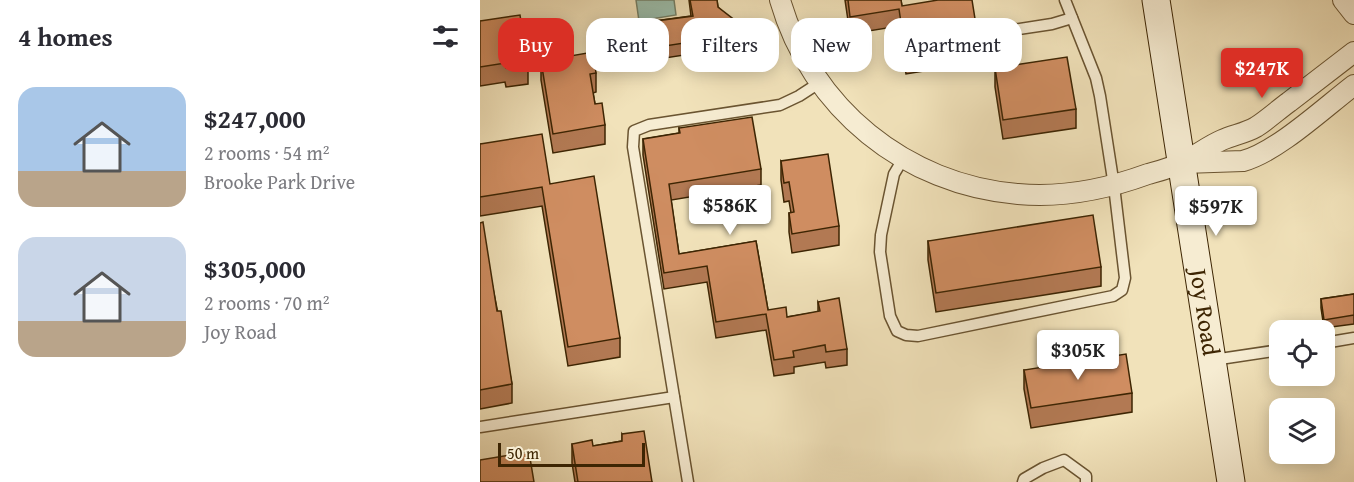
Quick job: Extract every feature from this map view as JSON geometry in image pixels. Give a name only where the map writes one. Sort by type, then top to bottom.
[{"type":"street","points":[[780,0],[802,56],[819,83],[845,115],[876,142],[903,159],[950,180],[1019,195],[1062,194],[1114,186],[1182,163],[1221,141],[1255,128],[1354,52]]},
{"type":"street","name":"Joy Road","points":[[1156,0],[1232,482]]},
{"type":"street","points":[[1343,0],[1354,14]]},
{"type":"street","points":[[1182,163],[1251,159],[1273,147],[1354,85]]},
{"type":"lane","points":[[903,159],[894,174],[881,235],[880,252],[890,316],[897,331],[906,335],[918,336],[1113,296],[1122,290],[1125,278],[1114,186],[1096,78],[1065,0]]},
{"type":"lane","points":[[1022,29],[1072,18]]},
{"type":"lane","points":[[688,482],[633,147],[634,131],[649,125],[780,105],[819,83]]},
{"type":"lane","points":[[1335,341],[1354,338]]},
{"type":"lane","points":[[1213,360],[1269,352]]},
{"type":"lane","points":[[480,427],[674,397]]},
{"type":"lane","points":[[1023,482],[1024,479],[1043,468],[1064,460],[1086,476],[1086,482]]},
{"type":"shaded area","points":[[636,0],[674,0],[676,15],[639,18]]},
{"type":"building","points":[[690,0],[717,0],[718,7],[732,18],[681,18],[681,43],[669,45],[669,19],[693,16]]},
{"type":"building","points":[[848,0],[901,0],[902,6],[938,0],[972,0],[975,18],[900,18],[899,9],[850,17]]},
{"type":"building","points":[[520,15],[520,18],[500,18]]},
{"type":"building","points":[[498,18],[498,64],[480,67],[480,21]]},
{"type":"building","points":[[586,53],[586,72],[596,72],[590,74],[595,104],[602,103],[605,125],[553,134],[543,72],[574,72],[574,55]]},
{"type":"building","points":[[1067,57],[1076,109],[1003,120],[996,72],[1022,72],[1022,64]]},
{"type":"building","points":[[752,117],[761,169],[669,184],[679,254],[756,241],[768,310],[786,307],[787,317],[820,311],[818,302],[839,298],[847,349],[826,352],[825,345],[793,351],[794,357],[774,360],[766,314],[716,322],[707,266],[664,273],[643,139],[680,133],[679,128]]},
{"type":"building","points":[[542,134],[550,184],[594,176],[620,338],[568,347],[542,187],[480,197],[480,144]]},
{"type":"building","points":[[828,154],[839,226],[792,234],[789,213],[794,212],[789,182],[784,183],[781,161]]},
{"type":"building","points":[[1093,215],[1101,267],[936,293],[928,241]]},
{"type":"building","points":[[483,222],[497,311],[501,311],[512,384],[480,390],[480,223]]},
{"type":"building","points":[[1354,294],[1354,315],[1324,320],[1321,299]]},
{"type":"building","points":[[1126,354],[1132,393],[1031,408],[1024,370]]},
{"type":"building","points":[[644,431],[652,482],[578,482],[572,444],[592,440],[593,446],[622,441],[622,434]]},
{"type":"building","points":[[529,452],[534,482],[480,482],[480,460]]}]
